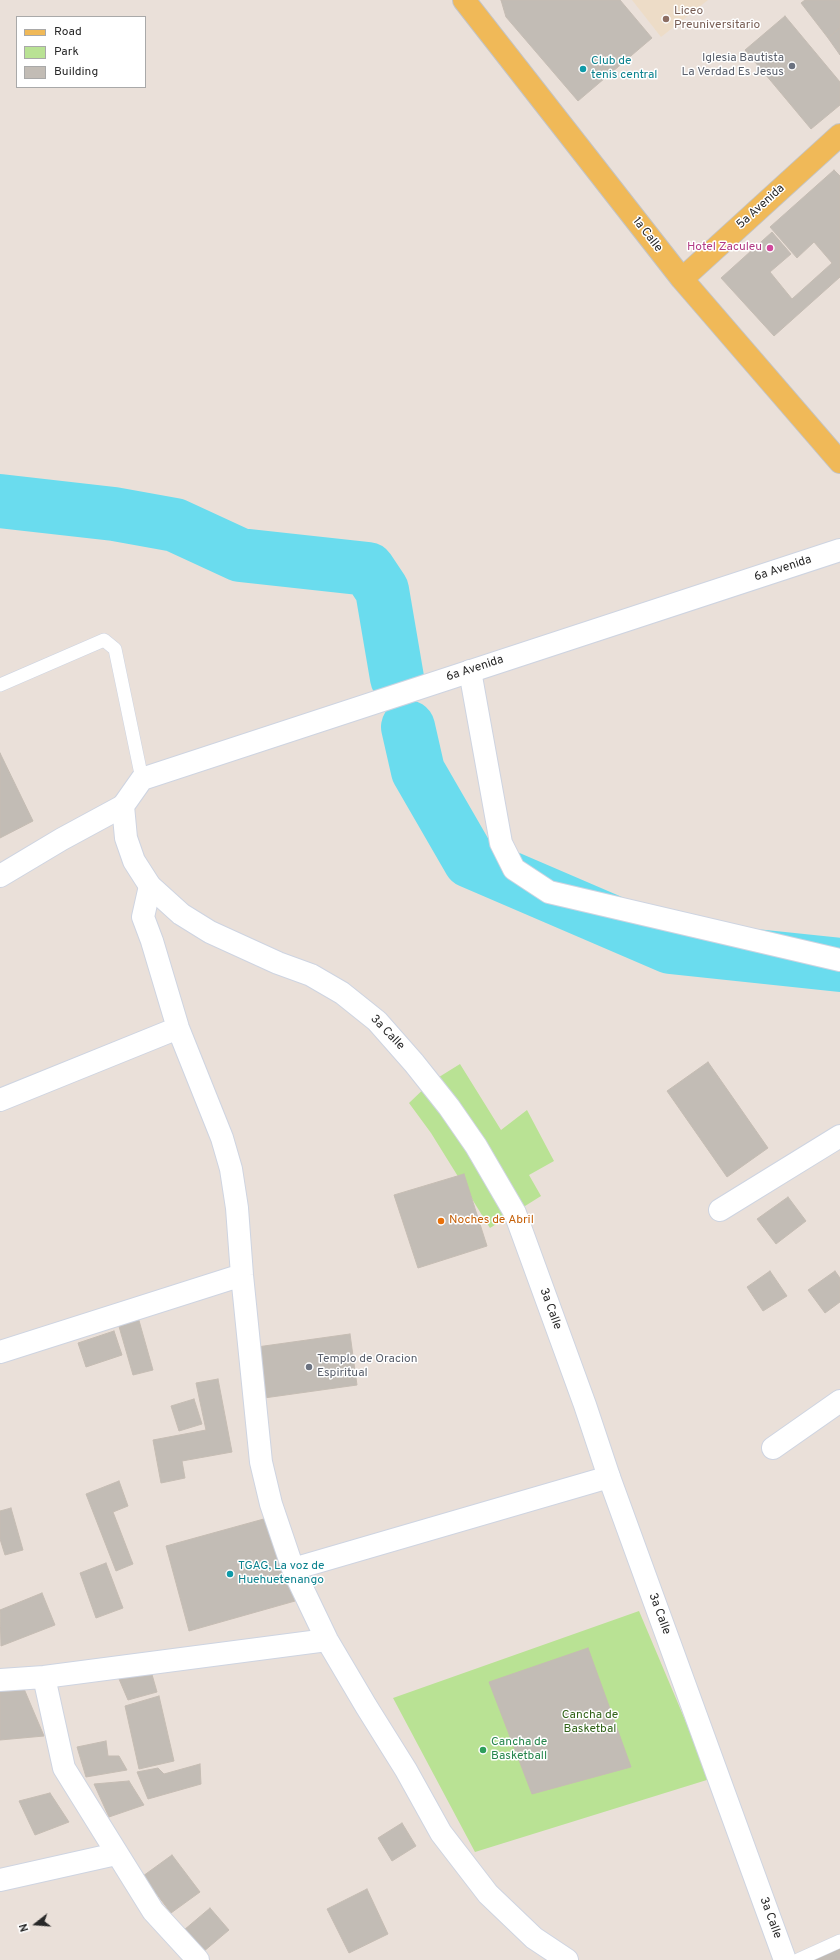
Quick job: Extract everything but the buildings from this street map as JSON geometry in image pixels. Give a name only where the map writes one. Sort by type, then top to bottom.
[{"type":"main road","name":"1a Calle","points":[[464,0],[682,279],[840,462]]},
{"type":"main road","name":"5a Avenida","points":[[682,279],[840,135]]},
{"type":"street","name":"6a Avenida","points":[[142,778],[840,550]]},
{"type":"street","points":[[470,671],[501,842],[514,869],[548,892],[840,960]]},
{"type":"street","points":[[0,876],[62,839],[123,806],[142,778]]},
{"type":"street","name":"3a Calle","points":[[123,806],[126,838],[134,862],[150,886],[181,914],[210,932],[278,963],[311,975],[342,993],[377,1021],[414,1063],[449,1107],[476,1146],[515,1213],[609,1477],[786,1960]]},
{"type":"street","points":[[150,886],[143,917],[152,940],[178,1028],[222,1138],[231,1170],[238,1208],[242,1275],[261,1462],[271,1504],[293,1569],[327,1640],[406,1770],[441,1833],[488,1894],[534,1938],[566,1960]]},
{"type":"street","points":[[0,1100],[178,1028]]},
{"type":"street","points":[[720,1210],[840,1136]]},
{"type":"street","points":[[0,1352],[242,1275]]},
{"type":"street","points":[[773,1448],[840,1401]]},
{"type":"street","points":[[293,1569],[609,1477]]},
{"type":"street","points":[[0,1680],[44,1677],[327,1640]]},
{"type":"street","points":[[44,1677],[64,1768],[116,1854],[153,1911],[198,1960]]},
{"type":"street","points":[[0,1880],[116,1854]]},
{"type":"lane","points":[[0,685],[104,640],[115,649],[142,778]]},
{"type":"lane","points":[[798,1960],[840,1941]]},
{"type":"shaded area","name":"Liceo Preuniversitario","points":[[632,0],[708,0],[661,37]]},
{"type":"green space","points":[[460,1064],[501,1130],[527,1110],[554,1161],[529,1175],[541,1196],[490,1228],[431,1133],[409,1103],[431,1082]]},
{"type":"green space","name":"Cancha de Basketbal","points":[[639,1611],[710,1779],[475,1852],[393,1698]]},
{"type":"waterway","points":[[0,501],[114,514],[175,525],[240,555],[368,569],[382,590],[397,678]]},
{"type":"waterway","points":[[408,727],[418,771],[470,861],[670,947],[840,965]]},
{"type":"place","name":"Liceo Preuniversitario","points":[[666,19]]},
{"type":"place","name":"Iglesia Bautista La Verdad Es Jesus","points":[[792,66]]},
{"type":"place","name":"Club de tenis central","points":[[583,69]]},
{"type":"place","name":"Hotel Zaculeu","points":[[770,248]]},
{"type":"place","name":"Noches de Abril","points":[[441,1221]]},
{"type":"place","name":"Templo de Oracion Espiritual","points":[[309,1367]]},
{"type":"place","name":"TGAG, La voz de Huehuetenango","points":[[230,1574]]},
{"type":"place","name":"Cancha de Basketball","points":[[483,1750]]}]
